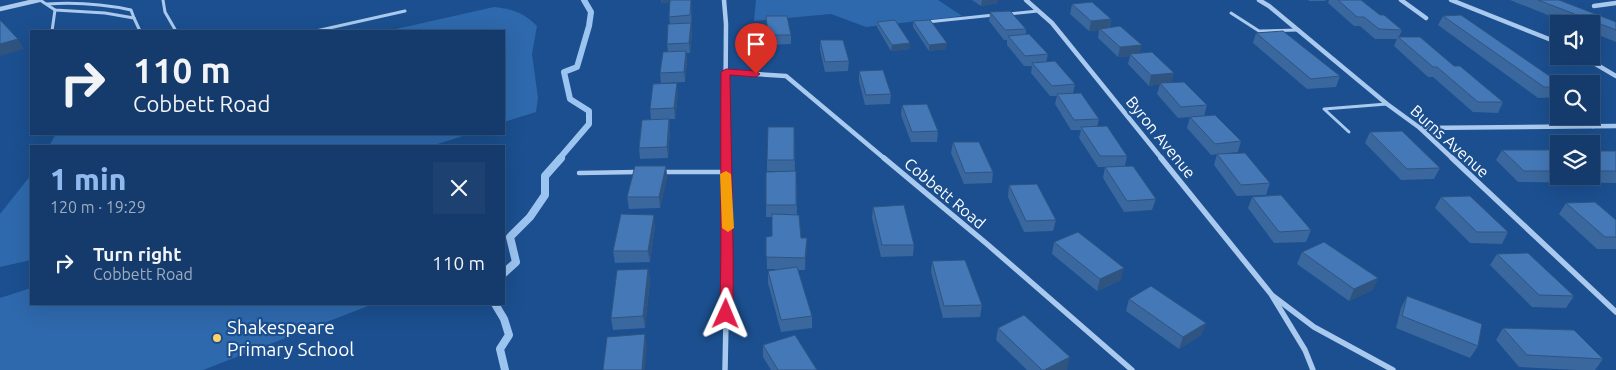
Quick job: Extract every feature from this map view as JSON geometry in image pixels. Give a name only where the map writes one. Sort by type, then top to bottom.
[{"type":"street","points":[[0,8],[39,0]]},
{"type":"street","points":[[724,0],[726,72],[725,172],[728,221],[725,370]]},
{"type":"street","name":"Byron Avenue","points":[[1026,0],[1052,23],[1271,294],[1305,350],[1313,370]]},
{"type":"street","name":"Burns Avenue","points":[[1259,0],[1387,104],[1420,128],[1616,312]]},
{"type":"street","points":[[1401,0],[1426,18]]},
{"type":"street","points":[[1450,0],[1550,39]]},
{"type":"street","points":[[1594,6],[1616,3]]},
{"type":"street","points":[[1597,65],[1616,76]]},
{"type":"street","name":"Cobbett Road","points":[[726,72],[786,76],[987,244],[1132,370]]},
{"type":"street","points":[[1420,128],[1616,126]]},
{"type":"street","name":"Byron Avenue","points":[[1271,294],[1314,327],[1394,370]]},
{"type":"lane","points":[[39,0],[55,10],[122,14],[134,18]]},
{"type":"lane","points":[[163,0],[165,12],[175,30]]},
{"type":"lane","points":[[46,4],[70,1],[92,2],[131,10],[140,30]]},
{"type":"lane","points":[[52,30],[55,10]]},
{"type":"lane","points":[[320,30],[405,11]]},
{"type":"lane","points":[[922,22],[1038,11]]},
{"type":"lane","points":[[1231,13],[1259,31],[1298,30]]},
{"type":"lane","points":[[1349,132],[1324,109],[1387,104]]},
{"type":"lane","points":[[579,173],[647,172]]},
{"type":"lane","points":[[657,172],[725,172]]},
{"type":"shaded area","points":[[756,0],[938,0],[962,16],[866,27],[831,14],[754,21]]},
{"type":"shaded area","points":[[494,7],[518,12],[537,26],[532,54],[538,98],[536,112],[505,122],[505,30],[391,30]]},
{"type":"shaded area","points":[[55,135],[466,135],[434,145],[50,145]]},
{"type":"shaded area","points":[[30,176],[30,260],[0,267],[0,214]]},
{"type":"shaded area","name":"Shakespeare Primary School","points":[[30,288],[30,305],[370,305],[203,370],[0,370],[0,298]]},
{"type":"building","points":[[670,0],[691,0],[690,15],[669,17]]},
{"type":"building","points":[[1338,0],[1361,0],[1402,30],[1379,29],[1364,17],[1357,17]]},
{"type":"building","points":[[1538,0],[1559,0],[1598,15],[1577,15]]},
{"type":"building","points":[[1092,2],[1111,19],[1091,21],[1072,4]]},
{"type":"building","points":[[1010,11],[1026,29],[1005,30],[990,12]]},
{"type":"building","points":[[1461,15],[1550,76],[1550,87],[1544,87],[1443,16]]},
{"type":"building","points":[[766,16],[787,16],[791,35],[768,35]]},
{"type":"building","points":[[1600,16],[1616,22],[1616,30],[1600,24]]},
{"type":"building","points":[[0,20],[18,39],[0,44]]},
{"type":"building","points":[[895,20],[910,43],[892,45],[877,22]]},
{"type":"building","points":[[930,20],[947,43],[929,45],[913,21]]},
{"type":"building","points":[[691,23],[689,43],[667,44],[668,24]]},
{"type":"building","points":[[1120,26],[1142,45],[1120,47],[1100,29]]},
{"type":"building","points":[[1283,31],[1340,76],[1311,79],[1256,33]]},
{"type":"building","points":[[1029,34],[1048,54],[1025,56],[1008,36]]},
{"type":"building","points":[[1398,37],[1420,37],[1454,66],[1460,66],[1503,102],[1478,102]]},
{"type":"building","points":[[820,40],[843,40],[849,61],[825,62]]},
{"type":"building","points":[[686,51],[684,72],[660,73],[663,52]]},
{"type":"building","points":[[1152,52],[1174,73],[1151,75],[1130,54]]},
{"type":"building","points":[[1055,61],[1075,84],[1052,86],[1032,63]]},
{"type":"building","points":[[883,70],[891,94],[866,95],[859,71]]},
{"type":"building","points":[[1184,82],[1207,105],[1181,107],[1160,83]]},
{"type":"building","points":[[677,83],[674,108],[650,109],[653,84]]},
{"type":"building","points":[[1081,93],[1099,119],[1074,120],[1057,94]]},
{"type":"building","points":[[927,104],[938,131],[912,132],[902,105]]},
{"type":"building","points":[[1215,115],[1241,141],[1215,144],[1190,117]]},
{"type":"building","points":[[669,119],[667,147],[639,148],[642,120]]},
{"type":"building","points":[[1107,126],[1127,156],[1100,156],[1081,127]]},
{"type":"building","points":[[768,127],[794,127],[794,160],[767,160]]},
{"type":"building","points":[[1402,131],[1440,168],[1407,169],[1370,132]]},
{"type":"building","points":[[953,142],[979,142],[993,172],[965,173]]},
{"type":"building","points":[[1502,150],[1550,150],[1550,171],[1524,171]]},
{"type":"building","points":[[1600,151],[1616,151],[1616,171],[1600,171]]},
{"type":"building","points":[[1245,153],[1270,183],[1241,185],[1217,154]]},
{"type":"building","points":[[635,166],[666,166],[659,197],[627,197]]},
{"type":"building","points":[[1133,166],[1156,199],[1127,201],[1105,167]]},
{"type":"building","points":[[796,171],[796,205],[766,205],[766,172]]},
{"type":"building","points":[[1037,184],[1056,220],[1026,221],[1009,185]]},
{"type":"building","points":[[1281,195],[1311,230],[1279,232],[1252,197]]},
{"type":"building","points":[[1470,196],[1508,232],[1477,232],[1441,197]]},
{"type":"building","points":[[1595,202],[1616,220],[1616,237],[1605,237],[1566,203]]},
{"type":"building","points":[[904,205],[914,245],[882,245],[873,207]]},
{"type":"building","points":[[621,214],[654,215],[648,251],[613,251]]},
{"type":"building","points":[[772,214],[799,215],[801,238],[807,238],[805,258],[766,257],[766,237],[772,236]]},
{"type":"building","points":[[1078,232],[1124,268],[1100,279],[1054,242]]},
{"type":"building","points":[[1324,242],[1378,278],[1354,289],[1302,252]]},
{"type":"building","points":[[1528,253],[1574,296],[1539,295],[1497,254]]},
{"type":"building","points":[[965,260],[982,305],[944,306],[932,261]]},
{"type":"building","points":[[797,267],[812,316],[781,320],[768,271]]},
{"type":"building","points":[[648,269],[643,316],[611,318],[617,270]]},
{"type":"building","points":[[1151,286],[1206,323],[1183,337],[1129,299]]},
{"type":"building","points":[[1407,296],[1482,324],[1478,346],[1402,316]]},
{"type":"building","points":[[1024,315],[1070,357],[1042,370],[998,328]]},
{"type":"building","points":[[1503,328],[1574,330],[1603,359],[1527,355]]},
{"type":"building","points":[[645,334],[642,370],[603,370],[607,337]]},
{"type":"building","points":[[795,335],[817,370],[778,370],[763,345]]},
{"type":"waterway","points":[[559,159],[589,124],[589,111],[570,99],[564,72],[577,67],[589,26],[591,12],[584,0]]},
{"type":"waterway","points":[[505,272],[516,262],[510,237],[530,217],[545,195],[545,176],[561,158]]},
{"type":"waterway","points":[[496,305],[504,319],[509,335],[500,349],[505,370]]},
{"type":"slow traffic","points":[[726,174],[728,228]]},
{"type":"place","name":"Shakespeare Primary School","points":[[217,338]]},
{"type":"route","points":[[726,314],[728,221],[725,172],[726,72],[756,74]]}]
